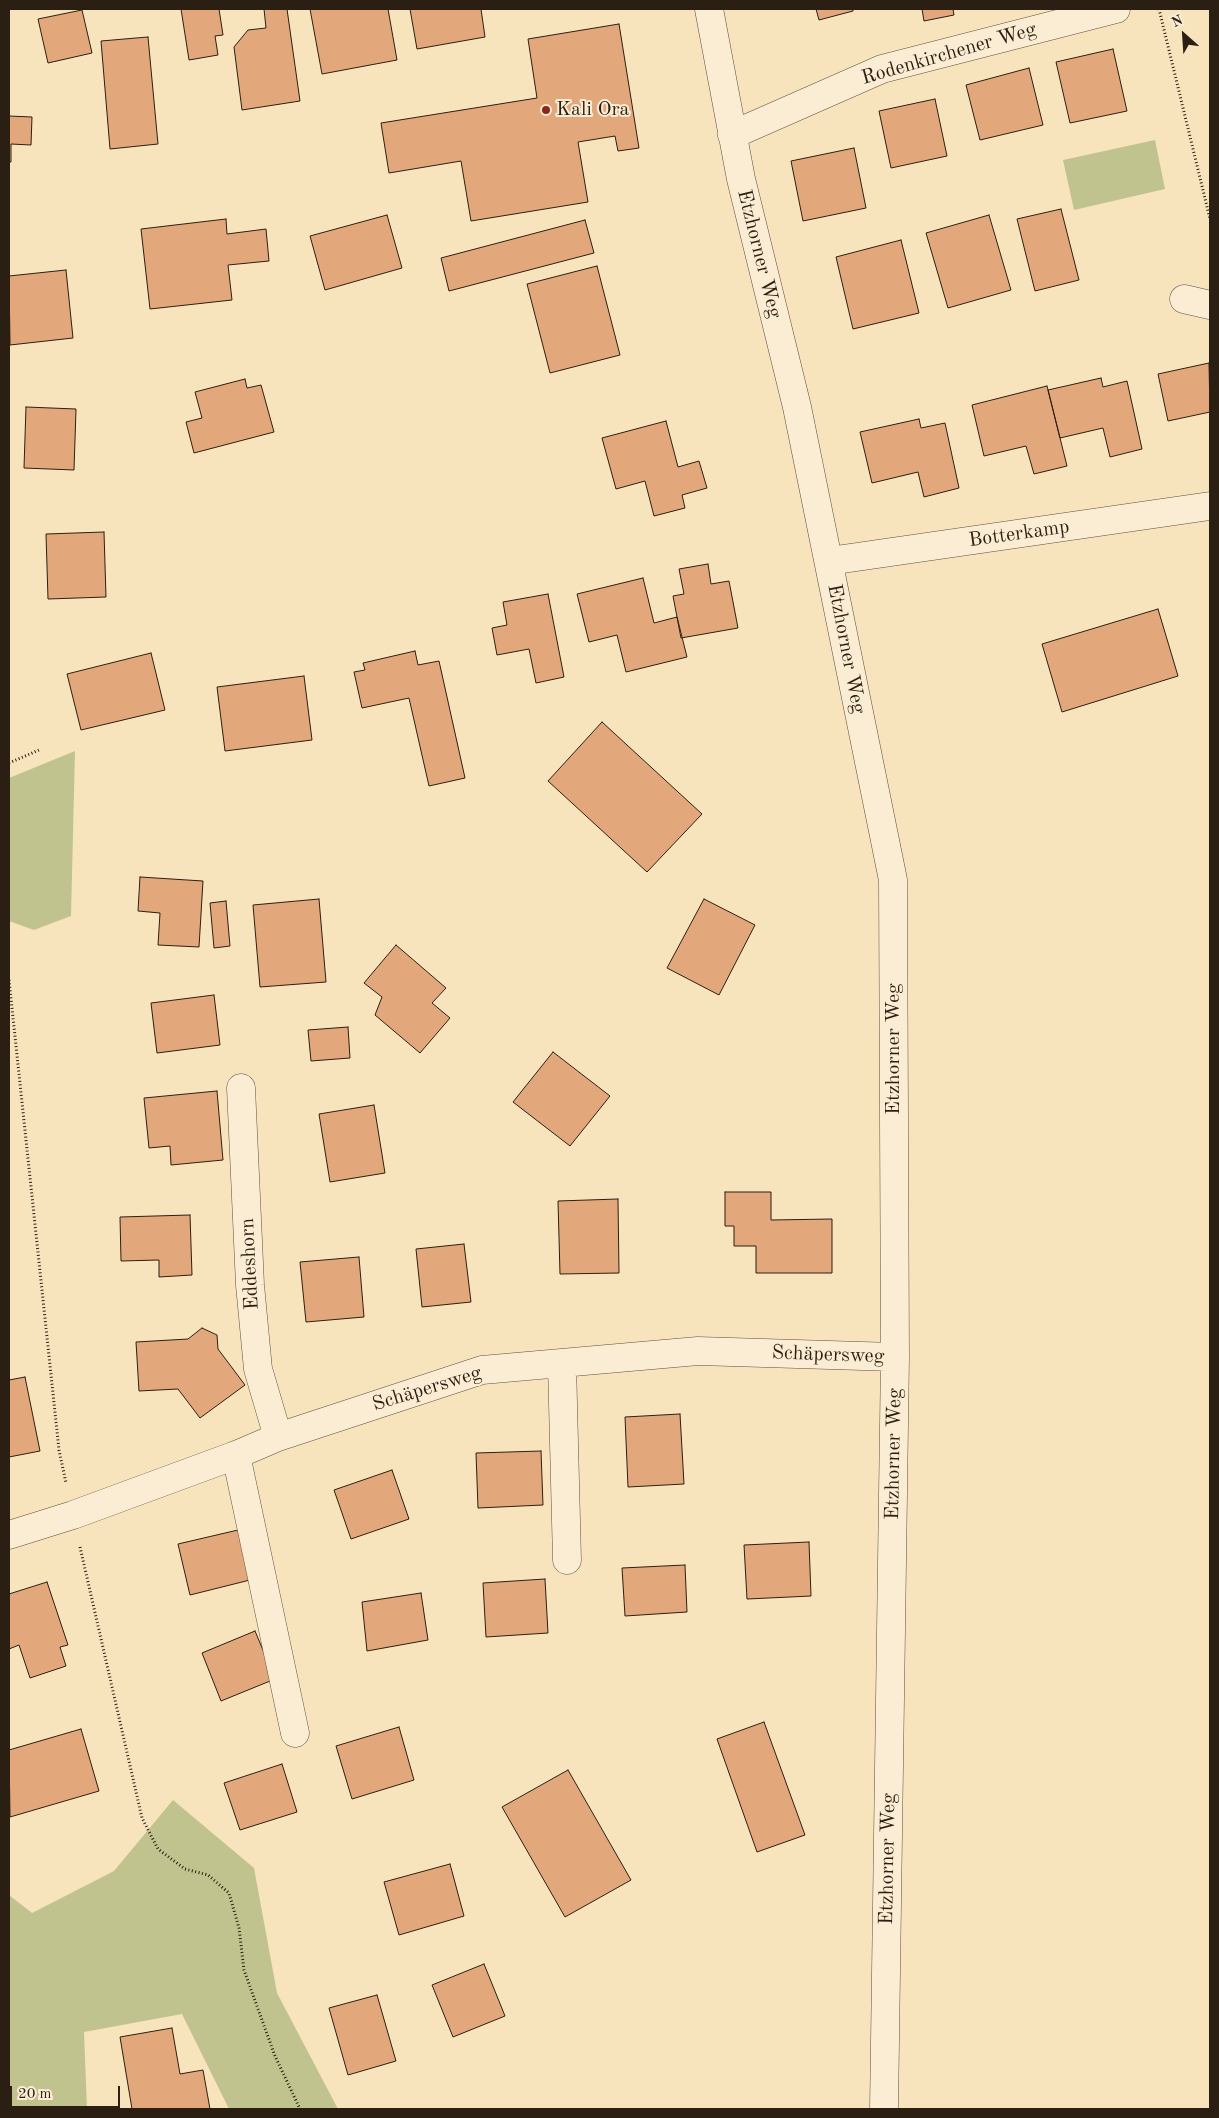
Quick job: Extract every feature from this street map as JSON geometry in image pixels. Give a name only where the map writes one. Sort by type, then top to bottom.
[{"type":"street","name":"Etzhorner Weg","points":[[709,9],[732,134],[797,408],[893,880],[895,1356],[884,2109]]},
{"type":"street","name":"Rodenkirchener Weg","points":[[732,134],[882,69],[1116,9]]},
{"type":"street","points":[[1184,299],[1210,305]]},
{"type":"street","name":"Botterkamp","points":[[829,561],[1210,506]]},
{"type":"street","name":"Eddeshorn","points":[[241,1088],[250,1285],[258,1369],[278,1437]]},
{"type":"street","name":"Schäpersweg","points":[[9,1535],[73,1515],[236,1455],[278,1437],[482,1370],[698,1351],[895,1356]]},
{"type":"street","points":[[562,1364],[567,1560]]},
{"type":"street","points":[[236,1455],[295,1733]]},
{"type":"path","points":[[1159,9],[1210,220]]},
{"type":"path","points":[[9,763],[38,750]]},
{"type":"path","points":[[9,980],[59,1450],[142,1818],[158,1849],[185,1869],[208,1875],[229,1893],[239,1928],[244,1970],[275,2056],[300,2109]]},
{"type":"green space","points":[[1155,140],[1165,189],[1074,210],[1063,160]]},
{"type":"green space","points":[[75,751],[71,916],[34,930],[9,921],[9,778]]},
{"type":"green space","points":[[173,1800],[254,1868],[277,1993],[338,2109],[229,2109],[182,2014],[84,2032],[87,2109],[9,2109],[9,1895],[32,1913],[114,1871]]},
{"type":"building","points":[[181,9],[219,9],[223,35],[215,36],[218,55],[189,60]]},
{"type":"building","points":[[264,9],[287,9],[300,101],[242,110],[234,47],[248,30],[266,28]]},
{"type":"building","points":[[310,9],[388,9],[397,60],[322,74]]},
{"type":"building","points":[[410,9],[481,9],[485,37],[417,49]]},
{"type":"building","points":[[816,9],[853,9],[853,11],[819,20]]},
{"type":"building","points":[[922,9],[953,9],[954,15],[924,21]]},
{"type":"building","points":[[82,10],[92,53],[48,63],[38,19]]},
{"type":"building","name":"Kali Ora","points":[[619,24],[639,148],[618,151],[615,136],[578,142],[588,202],[471,221],[461,161],[389,173],[381,123],[537,98],[528,39]]},
{"type":"building","points":[[148,37],[158,144],[110,149],[101,41]]},
{"type":"building","points":[[1113,49],[1127,111],[1070,123],[1056,62]]},
{"type":"building","points":[[1029,68],[1043,125],[980,140],[966,85]]},
{"type":"building","points":[[935,99],[947,156],[891,168],[879,111]]},
{"type":"building","points":[[9,116],[32,117],[31,145],[11,144],[11,162],[9,162]]},
{"type":"building","points":[[854,148],[866,208],[803,221],[791,161]]},
{"type":"building","points":[[1061,209],[1079,280],[1035,291],[1017,219]]},
{"type":"building","points":[[387,215],[402,268],[325,290],[310,236]]},
{"type":"building","points":[[989,215],[1011,290],[948,308],[926,233]]},
{"type":"building","points":[[226,219],[227,234],[266,229],[269,261],[228,265],[232,300],[150,309],[141,229]]},
{"type":"building","points":[[585,220],[594,253],[449,291],[441,258]]},
{"type":"building","points":[[901,240],[919,313],[853,329],[836,257]]},
{"type":"building","points":[[597,266],[620,355],[550,373],[527,284]]},
{"type":"building","points":[[66,270],[73,338],[10,345],[9,276]]},
{"type":"building","points":[[1209,363],[1210,412],[1168,421],[1158,374]]},
{"type":"building","points":[[1101,378],[1103,387],[1127,381],[1142,449],[1110,457],[1103,428],[1060,438],[1048,390]]},
{"type":"building","points":[[245,379],[247,388],[261,385],[274,432],[194,453],[186,422],[202,418],[195,392]]},
{"type":"building","points":[[1047,386],[1067,466],[1034,474],[1026,446],[984,456],[972,405]]},
{"type":"building","points":[[26,407],[76,409],[74,470],[24,468]]},
{"type":"building","points":[[919,419],[921,428],[945,423],[959,488],[924,497],[918,472],[872,483],[860,432]]},
{"type":"building","points":[[666,421],[678,467],[699,461],[707,488],[682,495],[685,508],[654,516],[645,481],[616,489],[602,438]]},
{"type":"building","points":[[104,532],[106,597],[48,599],[46,534]]},
{"type":"building","points":[[708,564],[711,584],[729,581],[738,628],[681,638],[673,596],[684,594],[679,569]]},
{"type":"building","points":[[643,578],[654,623],[677,617],[687,657],[626,672],[617,635],[589,642],[577,594]]},
{"type":"building","points":[[548,594],[564,677],[536,683],[529,649],[497,655],[492,628],[507,625],[503,602]]},
{"type":"building","points":[[1158,609],[1178,676],[1062,712],[1042,644]]},
{"type":"building","points":[[415,651],[418,665],[439,661],[465,778],[429,786],[409,698],[362,708],[354,672],[365,670],[363,663]]},
{"type":"building","points":[[151,653],[165,710],[81,730],[67,674]]},
{"type":"building","points":[[304,676],[312,740],[225,751],[217,687]]},
{"type":"building","points":[[602,722],[702,814],[647,872],[548,781]]},
{"type":"building","points":[[140,877],[203,881],[199,947],[158,945],[160,913],[138,911]]},
{"type":"building","points":[[319,899],[326,982],[260,987],[253,905]]},
{"type":"building","points":[[704,899],[755,925],[719,995],[667,968]]},
{"type":"building","points":[[226,901],[230,946],[214,948],[210,903]]},
{"type":"building","points":[[396,945],[446,988],[432,1003],[450,1018],[420,1053],[375,1015],[382,997],[364,983]]},
{"type":"building","points":[[214,995],[220,1045],[157,1053],[151,1003]]},
{"type":"building","points":[[348,1027],[350,1058],[311,1061],[308,1030]]},
{"type":"building","points":[[553,1052],[610,1096],[570,1146],[513,1102]]},
{"type":"building","points":[[217,1091],[223,1160],[171,1165],[170,1146],[149,1148],[144,1098]]},
{"type":"building","points":[[374,1105],[385,1173],[330,1182],[319,1114]]},
{"type":"building","points":[[725,1192],[771,1192],[771,1220],[832,1219],[832,1273],[756,1273],[756,1246],[734,1246],[734,1226],[725,1226]]},
{"type":"building","points":[[618,1199],[619,1273],[560,1274],[558,1201]]},
{"type":"building","points":[[190,1215],[192,1275],[159,1277],[159,1260],[121,1261],[120,1217]]},
{"type":"building","points":[[464,1244],[471,1302],[422,1307],[416,1249]]},
{"type":"building","points":[[359,1257],[364,1317],[306,1322],[300,1262]]},
{"type":"building","points":[[202,1328],[217,1335],[218,1349],[245,1385],[200,1418],[178,1389],[139,1391],[136,1342],[188,1339]]},
{"type":"building","points":[[25,1377],[40,1451],[9,1457],[9,1380]]},
{"type":"building","points":[[680,1414],[684,1484],[628,1487],[625,1417]]},
{"type":"building","points":[[541,1451],[543,1505],[478,1508],[476,1453]]},
{"type":"building","points":[[392,1470],[409,1519],[351,1539],[334,1490]]},
{"type":"building","points":[[238,1530],[250,1580],[190,1595],[178,1544]]},
{"type":"building","points":[[809,1542],[811,1596],[747,1599],[744,1545]]},
{"type":"building","points":[[685,1565],[687,1612],[625,1616],[622,1568]]},
{"type":"building","points":[[545,1579],[548,1633],[486,1637],[483,1583]]},
{"type":"building","points":[[47,1582],[68,1645],[60,1647],[66,1666],[30,1678],[19,1645],[9,1649],[9,1594]]},
{"type":"building","points":[[421,1593],[428,1640],[367,1651],[362,1602]]},
{"type":"building","points":[[255,1631],[275,1679],[221,1701],[202,1653]]},
{"type":"building","points":[[764,1722],[805,1835],[757,1852],[717,1739]]},
{"type":"building","points":[[399,1727],[414,1780],[352,1799],[336,1746]]},
{"type":"building","points":[[81,1729],[99,1791],[10,1817],[9,1750]]},
{"type":"building","points":[[282,1764],[297,1812],[240,1830],[224,1783]]},
{"type":"building","points":[[568,1770],[631,1880],[565,1917],[502,1807]]},
{"type":"building","points":[[450,1864],[464,1916],[399,1935],[384,1882]]},
{"type":"building","points":[[484,1964],[505,2016],[453,2037],[432,1985]]},
{"type":"building","points":[[377,1995],[396,2061],[348,2075],[329,2008]]},
{"type":"building","points":[[172,2028],[180,2074],[203,2070],[210,2109],[132,2109],[120,2037]]},
{"type":"place","name":"Kali Ora","points":[[546,110]]}]
